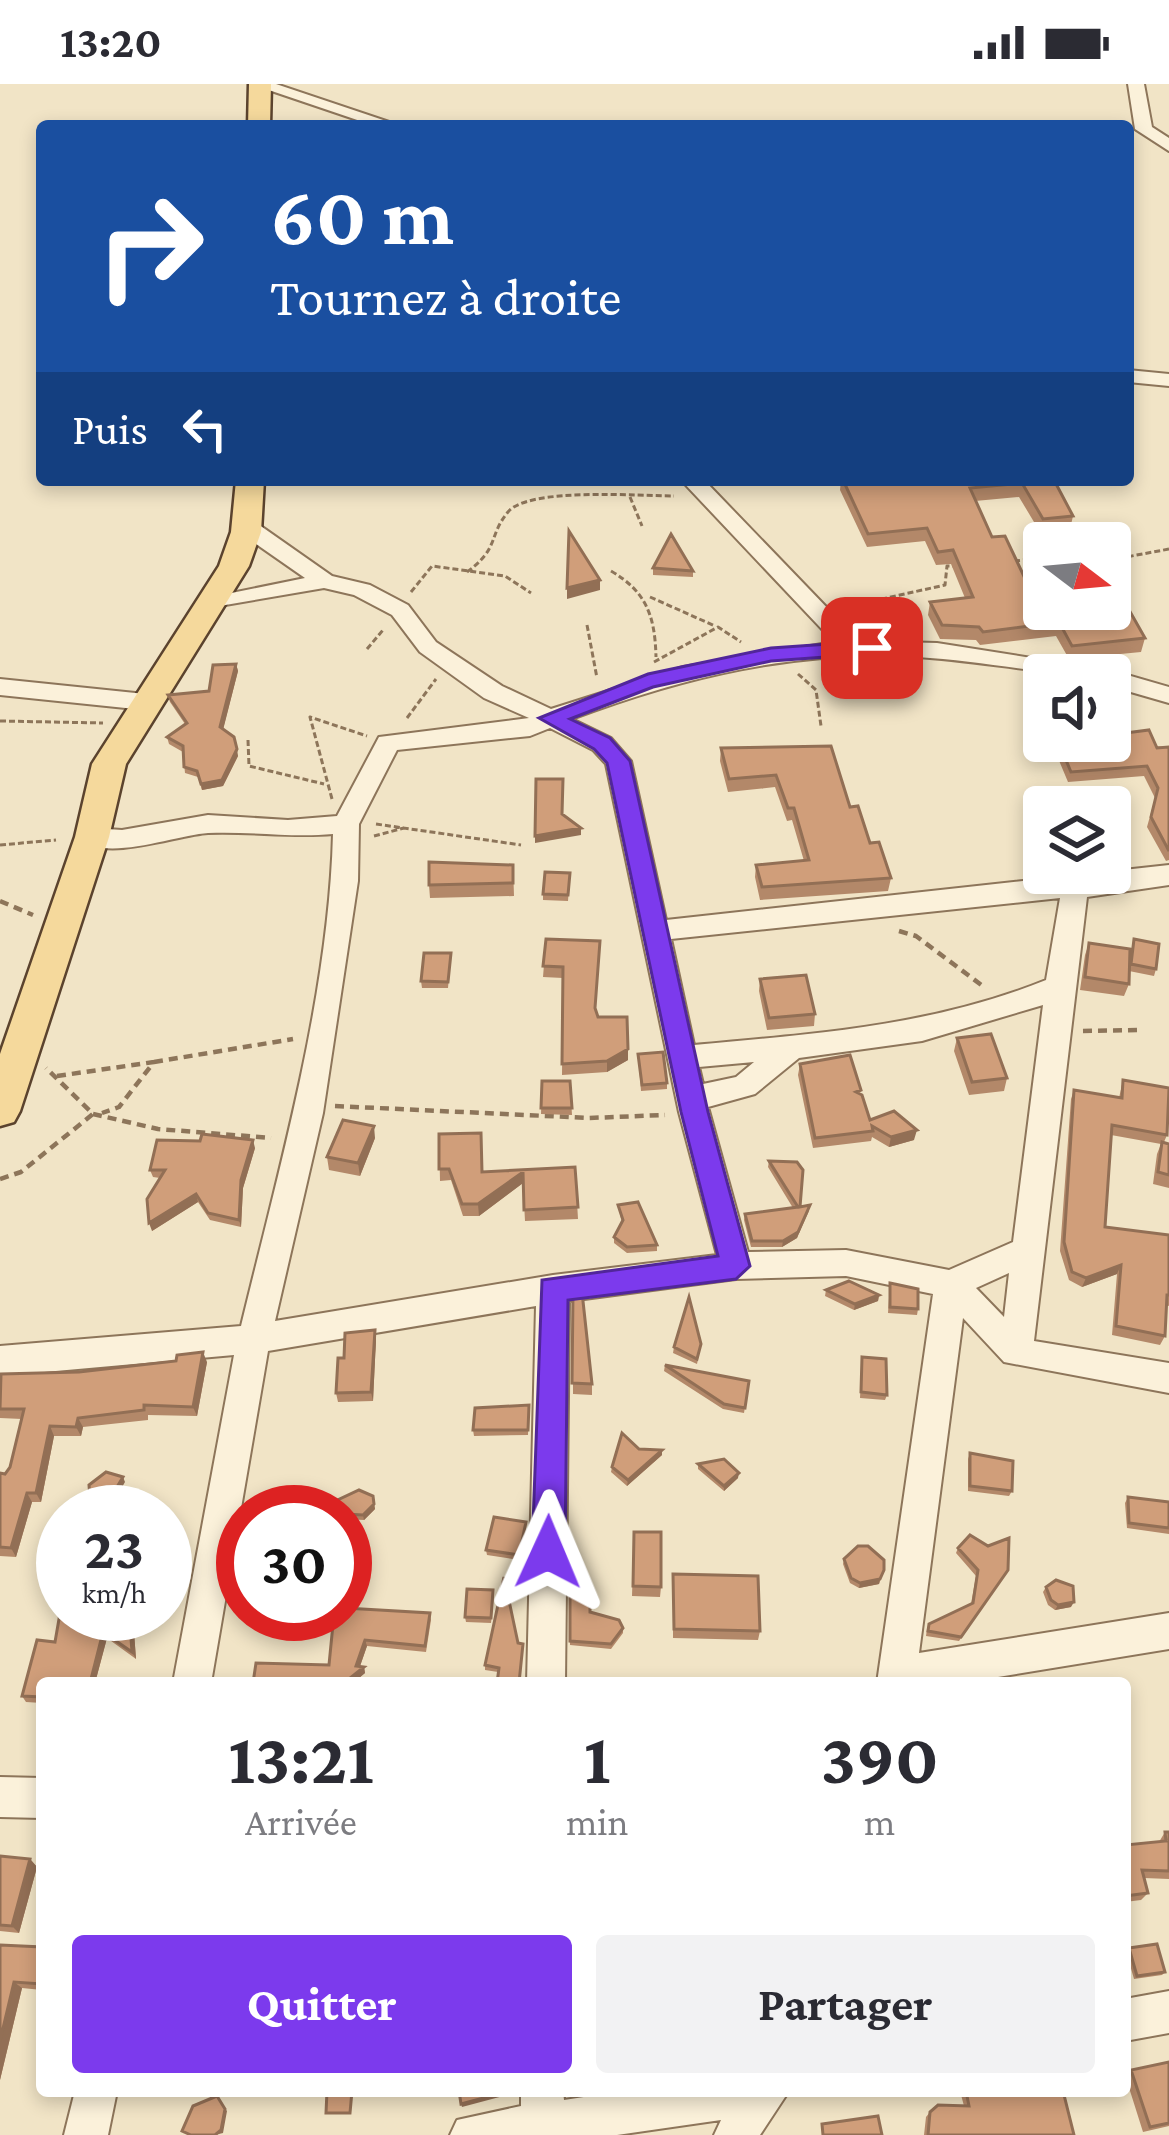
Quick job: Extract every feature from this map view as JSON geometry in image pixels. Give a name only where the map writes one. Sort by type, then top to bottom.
[{"type":"main road","points":[[259,120],[260,84]]},
{"type":"main road","points":[[0,1111],[92,837],[109,764],[235,566],[247,527],[250,486]]},
{"type":"street","points":[[260,84],[373,120]]},
{"type":"street","points":[[1136,84],[1144,129],[1169,146]]},
{"type":"street","points":[[1134,377],[1169,380]]},
{"type":"street","points":[[698,486],[853,649]]},
{"type":"street","points":[[247,527],[324,581],[362,590],[400,610],[428,647],[494,692],[602,744],[618,761],[693,1106],[736,1266]]},
{"type":"street","points":[[210,604],[324,581]]},
{"type":"street","points":[[771,655],[822,613]]},
{"type":"street","points":[[193,1677],[254,1340],[304,1126],[336,948],[347,836],[388,743],[530,728],[648,681],[771,655],[919,649],[1023,665]]},
{"type":"street","points":[[1131,684],[1169,695]]},
{"type":"street","points":[[0,687],[139,712]]},
{"type":"street","points":[[92,837],[122,839],[208,824],[347,836]]},
{"type":"street","points":[[1131,880],[1169,875]]},
{"type":"street","points":[[656,931],[1023,893]]},
{"type":"street","points":[[1016,1352],[1074,894]]},
{"type":"street","points":[[683,1057],[950,1027],[1059,986]]},
{"type":"street","points":[[693,1106],[745,1086],[794,1046]]},
{"type":"street","points":[[951,1284],[1028,1250]]},
{"type":"street","points":[[0,1361],[254,1340],[553,1289],[736,1266],[846,1263],[951,1284],[1016,1352],[1169,1378]]},
{"type":"street","points":[[897,1677],[951,1284]]},
{"type":"street","points":[[546,1677],[553,1289]]},
{"type":"street","points":[[908,1677],[1169,1631]]},
{"type":"street","points":[[0,1797],[36,1798]]},
{"type":"street","points":[[1131,2019],[1169,2012]]},
{"type":"street","points":[[86,2135],[95,2097]]},
{"type":"street","points":[[472,2135],[543,2108],[696,2097]]},
{"type":"street","points":[[736,2135],[762,2097]]},
{"type":"path","points":[[467,572],[489,556],[509,510],[533,498],[685,497],[696,486]]},
{"type":"path","points":[[630,497],[642,526]]},
{"type":"path","points":[[1131,556],[1169,549]]},
{"type":"path","points":[[1003,561],[1023,560]]},
{"type":"path","points":[[822,613],[945,584],[947,566],[965,565]]},
{"type":"path","points":[[367,649],[432,566],[505,576],[531,593]]},
{"type":"path","points":[[611,571],[655,602],[718,627]]},
{"type":"path","points":[[646,592],[656,621],[656,658]]},
{"type":"path","points":[[347,836],[324,784],[310,717],[388,743],[440,674],[428,647]]},
{"type":"path","points":[[0,721],[139,712]]},
{"type":"path","points":[[248,740],[250,766],[324,784]]},
{"type":"path","points":[[347,836],[409,826],[521,845]]},
{"type":"path","points":[[347,836],[409,826]]},
{"type":"path","points":[[0,845],[92,837]]},
{"type":"path","points":[[848,913],[916,936],[1010,1008]]},
{"type":"path","points":[[1054,1031],[1138,1030]]},
{"type":"path","points":[[57,1076],[234,1045],[317,1037]]},
{"type":"path","points":[[20,1048],[57,1076],[93,1114],[158,1129],[304,1126],[332,1106],[387,1113],[512,1112],[581,1122],[693,1106]]},
{"type":"path","points":[[0,1179],[21,1172],[93,1114],[119,1107],[154,1062]]},
{"type":"building","points":[[846,486],[991,486],[970,488],[992,537],[1005,536],[1023,574],[1023,627],[983,632],[979,627],[942,625],[930,602],[973,597],[953,550],[938,552],[927,528],[868,534]]},
{"type":"building","points":[[1024,486],[1057,486],[1073,516],[1043,519]]},
{"type":"building","points":[[569,531],[600,580],[567,588]]},
{"type":"building","points":[[671,534],[693,571],[653,568]]},
{"type":"building","points":[[1131,613],[1145,638],[1072,646],[1063,630],[1131,630]]},
{"type":"building","points":[[236,664],[220,727],[234,737],[237,749],[222,780],[201,784],[197,771],[184,767],[183,746],[167,737],[187,723],[168,695],[209,691],[213,665]]},
{"type":"building","points":[[1149,730],[1157,748],[1169,747],[1169,851],[1151,817],[1158,788],[1147,766],[1071,772],[1067,762],[1131,762],[1131,732]]},
{"type":"building","points":[[831,746],[850,807],[858,806],[870,843],[879,842],[891,878],[762,887],[756,865],[809,860],[794,808],[788,808],[776,775],[729,779],[721,748]]},
{"type":"building","points":[[536,779],[563,779],[562,814],[581,828],[535,836]]},
{"type":"building","points":[[429,862],[513,865],[513,883],[429,885]]},
{"type":"building","points":[[545,872],[570,873],[568,895],[543,894]]},
{"type":"building","points":[[546,939],[600,941],[595,1008],[598,1017],[627,1017],[628,1049],[607,1061],[562,1064],[563,967],[543,966]]},
{"type":"building","points":[[1134,939],[1159,944],[1156,969],[1131,964]]},
{"type":"building","points":[[1089,943],[1130,949],[1129,984],[1085,977]]},
{"type":"building","points":[[424,953],[451,953],[448,982],[421,981]]},
{"type":"building","points":[[806,975],[815,1014],[769,1018],[760,979]]},
{"type":"building","points":[[991,1034],[1007,1078],[972,1082],[957,1038]]},
{"type":"building","points":[[663,1052],[667,1083],[642,1085],[638,1054]]},
{"type":"building","points":[[850,1055],[861,1090],[856,1092],[862,1095],[870,1120],[894,1111],[917,1130],[891,1137],[872,1126],[873,1131],[815,1138],[800,1064]]},
{"type":"building","points":[[1123,1080],[1169,1088],[1167,1135],[1112,1125],[1105,1227],[1169,1235],[1165,1336],[1116,1326],[1121,1265],[1086,1278],[1072,1272],[1064,1242],[1074,1090],[1122,1098]]},
{"type":"building","points":[[542,1081],[570,1081],[572,1108],[541,1108]]},
{"type":"building","points":[[343,1120],[374,1126],[358,1163],[327,1157]]},
{"type":"building","points":[[481,1133],[482,1172],[575,1167],[578,1207],[524,1210],[523,1172],[478,1204],[462,1204],[449,1169],[439,1169],[439,1134]]},
{"type":"building","points":[[202,1134],[253,1140],[241,1180],[239,1220],[208,1213],[196,1194],[149,1223],[147,1199],[165,1170],[150,1170],[157,1140],[200,1141]]},
{"type":"building","points":[[1162,1142],[1169,1144],[1169,1175],[1158,1172]]},
{"type":"building","points":[[769,1161],[797,1162],[803,1170],[800,1207],[810,1205],[798,1232],[783,1241],[752,1241],[745,1214],[798,1207]]},
{"type":"building","points":[[638,1202],[657,1245],[627,1247],[614,1237],[623,1220],[618,1205]]},
{"type":"building","points":[[849,1281],[879,1295],[855,1304],[826,1290]]},
{"type":"building","points":[[890,1283],[918,1289],[918,1309],[890,1307]]},
{"type":"building","points":[[582,1292],[592,1384],[572,1383],[573,1293]]},
{"type":"building","points":[[689,1297],[701,1344],[697,1359],[674,1347]]},
{"type":"building","points":[[375,1330],[371,1392],[336,1393],[345,1333]]},
{"type":"building","points":[[203,1352],[193,1407],[144,1405],[144,1410],[78,1418],[76,1427],[50,1426],[36,1493],[27,1493],[11,1548],[0,1547],[0,1473],[10,1467],[24,1409],[0,1409],[1,1374],[79,1372],[176,1361],[177,1355]]},
{"type":"building","points":[[862,1357],[886,1359],[887,1395],[861,1392]]},
{"type":"building","points":[[665,1365],[749,1381],[745,1408],[724,1404]]},
{"type":"building","points":[[529,1405],[528,1430],[473,1430],[475,1408]]},
{"type":"building","points":[[622,1433],[639,1449],[662,1450],[628,1480],[612,1467]]},
{"type":"building","points":[[970,1453],[1013,1461],[1012,1491],[970,1486]]},
{"type":"building","points":[[724,1459],[739,1473],[724,1486],[698,1464]]},
{"type":"building","points":[[106,1472],[123,1477],[118,1485],[89,1485]]},
{"type":"building","points":[[1128,1497],[1169,1502],[1169,1528],[1129,1523]]},
{"type":"building","points":[[494,1517],[526,1522],[519,1555],[486,1550]]},
{"type":"building","points":[[634,1532],[661,1532],[661,1587],[633,1586]]},
{"type":"building","points":[[970,1535],[988,1546],[1009,1538],[1008,1570],[961,1637],[928,1631],[929,1624],[973,1603],[978,1570],[958,1548]]},
{"type":"building","points":[[858,1546],[868,1546],[884,1560],[880,1579],[860,1583],[851,1578],[844,1559]]},
{"type":"building","points":[[673,1574],[758,1576],[760,1631],[674,1629]]},
{"type":"building","points":[[504,1577],[518,1643],[523,1644],[520,1677],[498,1677],[499,1668],[485,1665]]},
{"type":"building","points":[[1056,1580],[1073,1586],[1074,1602],[1058,1605],[1051,1600],[1046,1587]]},
{"type":"building","points":[[467,1589],[493,1590],[491,1618],[465,1617]]},
{"type":"building","points":[[570,1595],[590,1595],[590,1612],[619,1620],[623,1628],[611,1644],[570,1641]]},
{"type":"building","points":[[372,1610],[430,1613],[425,1646],[372,1641]]},
{"type":"building","points":[[37,1641],[101,1641],[92,1677],[36,1677],[36,1697],[22,1696]]},
{"type":"building","points":[[331,1641],[365,1641],[356,1666],[364,1667],[352,1677],[254,1677],[256,1663],[329,1665]]},
{"type":"building","points":[[1165,1832],[1169,1832],[1169,1871],[1142,1870],[1148,1893],[1131,1895],[1131,1844],[1166,1841]]},
{"type":"building","points":[[0,1856],[30,1859],[12,1926],[0,1925]]},
{"type":"building","points":[[1157,1944],[1165,1972],[1137,1976],[1131,1948]]},
{"type":"building","points":[[0,1945],[36,1947],[36,1984],[14,1982],[0,2041]]},
{"type":"building","points":[[1169,2062],[1169,2123],[1150,2127],[1131,2070]]},
{"type":"building","points":[[218,2097],[225,2109],[221,2130],[215,2135],[182,2131],[193,2106]]},
{"type":"building","points":[[327,2097],[351,2097],[350,2113],[326,2113]]},
{"type":"building","points":[[460,2097],[487,2097],[461,2104]]},
{"type":"building","points":[[967,2097],[1064,2097],[1074,2135],[928,2135],[930,2112],[938,2105],[969,2106]]},
{"type":"building","points":[[878,2116],[882,2135],[823,2135],[822,2124]]},
{"type":"route","points":[[548,1552],[553,1289],[736,1266],[694,1112],[618,761],[602,744],[550,718],[648,681],[771,655],[872,648]]}]
